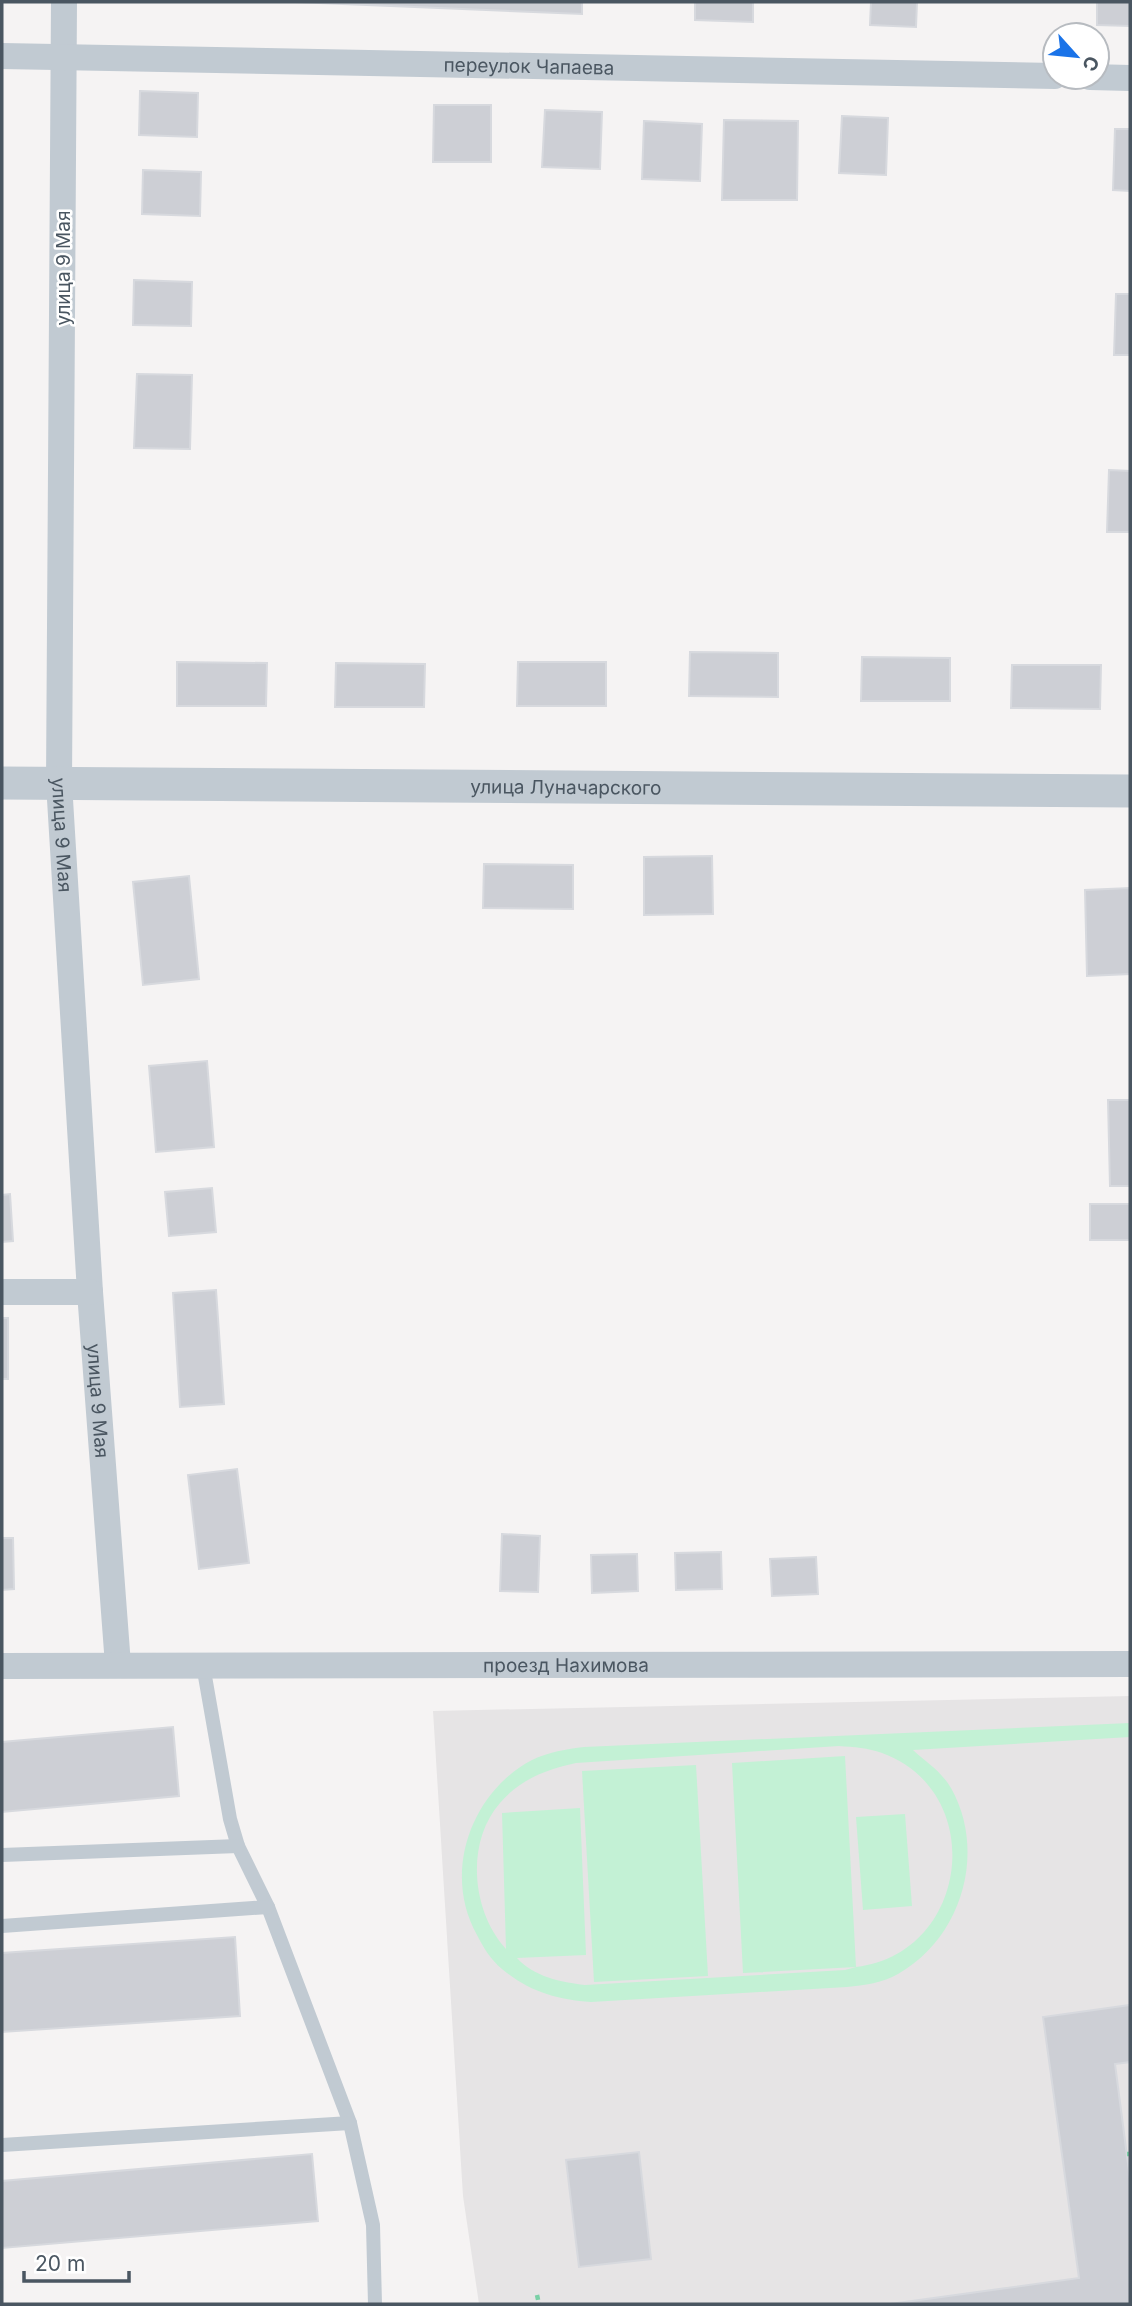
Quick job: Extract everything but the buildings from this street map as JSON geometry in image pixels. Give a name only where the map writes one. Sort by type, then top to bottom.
[{"type":"street","name":"улица 9 Мая","points":[[64,2],[59,783],[90,1292],[118,1665]]},
{"type":"street","name":"переулок Чапаева","points":[[2,56],[1041,76]]},
{"type":"street","points":[[1111,78],[1130,78]]},
{"type":"street","name":"улица Луначарского","points":[[2,783],[1130,791]]},
{"type":"street","points":[[2,1292],[90,1292]]},
{"type":"street","name":"проезд Нахимова","points":[[2,1666],[1130,1664]]},
{"type":"lane","points":[[204,1665],[230,1819],[238,1846],[268,1907],[350,2123],[373,2225],[375,2304]]},
{"type":"lane","points":[[2,1855],[238,1846]]},
{"type":"lane","points":[[2,1926],[268,1907]]},
{"type":"lane","points":[[2,2145],[350,2123]]},
{"type":"path","points":[[537,2295],[539,2304]]},
{"type":"shaded area","points":[[1130,1696],[1130,2304],[479,2304],[463,2196],[433,1711]]},
{"type":"green space","points":[[1130,1723],[1130,1737],[913,1750],[938,1772],[951,1788],[962,1813],[967,1839],[967,1865],[962,1891],[952,1916],[938,1939],[920,1958],[898,1974],[873,1983],[847,1987],[591,2002],[566,1999],[533,1989],[498,1965],[477,1935],[467,1911],[462,1886],[468,1836],[493,1792],[511,1774],[532,1760],[551,1753],[584,1747]],"holes":[[[839,1746],[882,1753],[916,1773],[939,1801],[951,1834],[951,1870],[942,1904],[923,1934],[894,1956],[845,1970],[585,1985],[548,1978],[531,1970],[517,1958],[586,1955],[580,1808],[502,1813],[506,1949],[495,1934],[480,1897],[477,1877],[481,1837],[500,1803],[516,1788],[544,1772],[576,1763]]]},
{"type":"green space","points":[[845,1756],[856,1967],[743,1973],[732,1763]]},
{"type":"green space","points":[[696,1765],[708,1976],[594,1982],[582,1771]]},
{"type":"green space","points":[[905,1814],[912,1906],[863,1910],[856,1817]]}]
